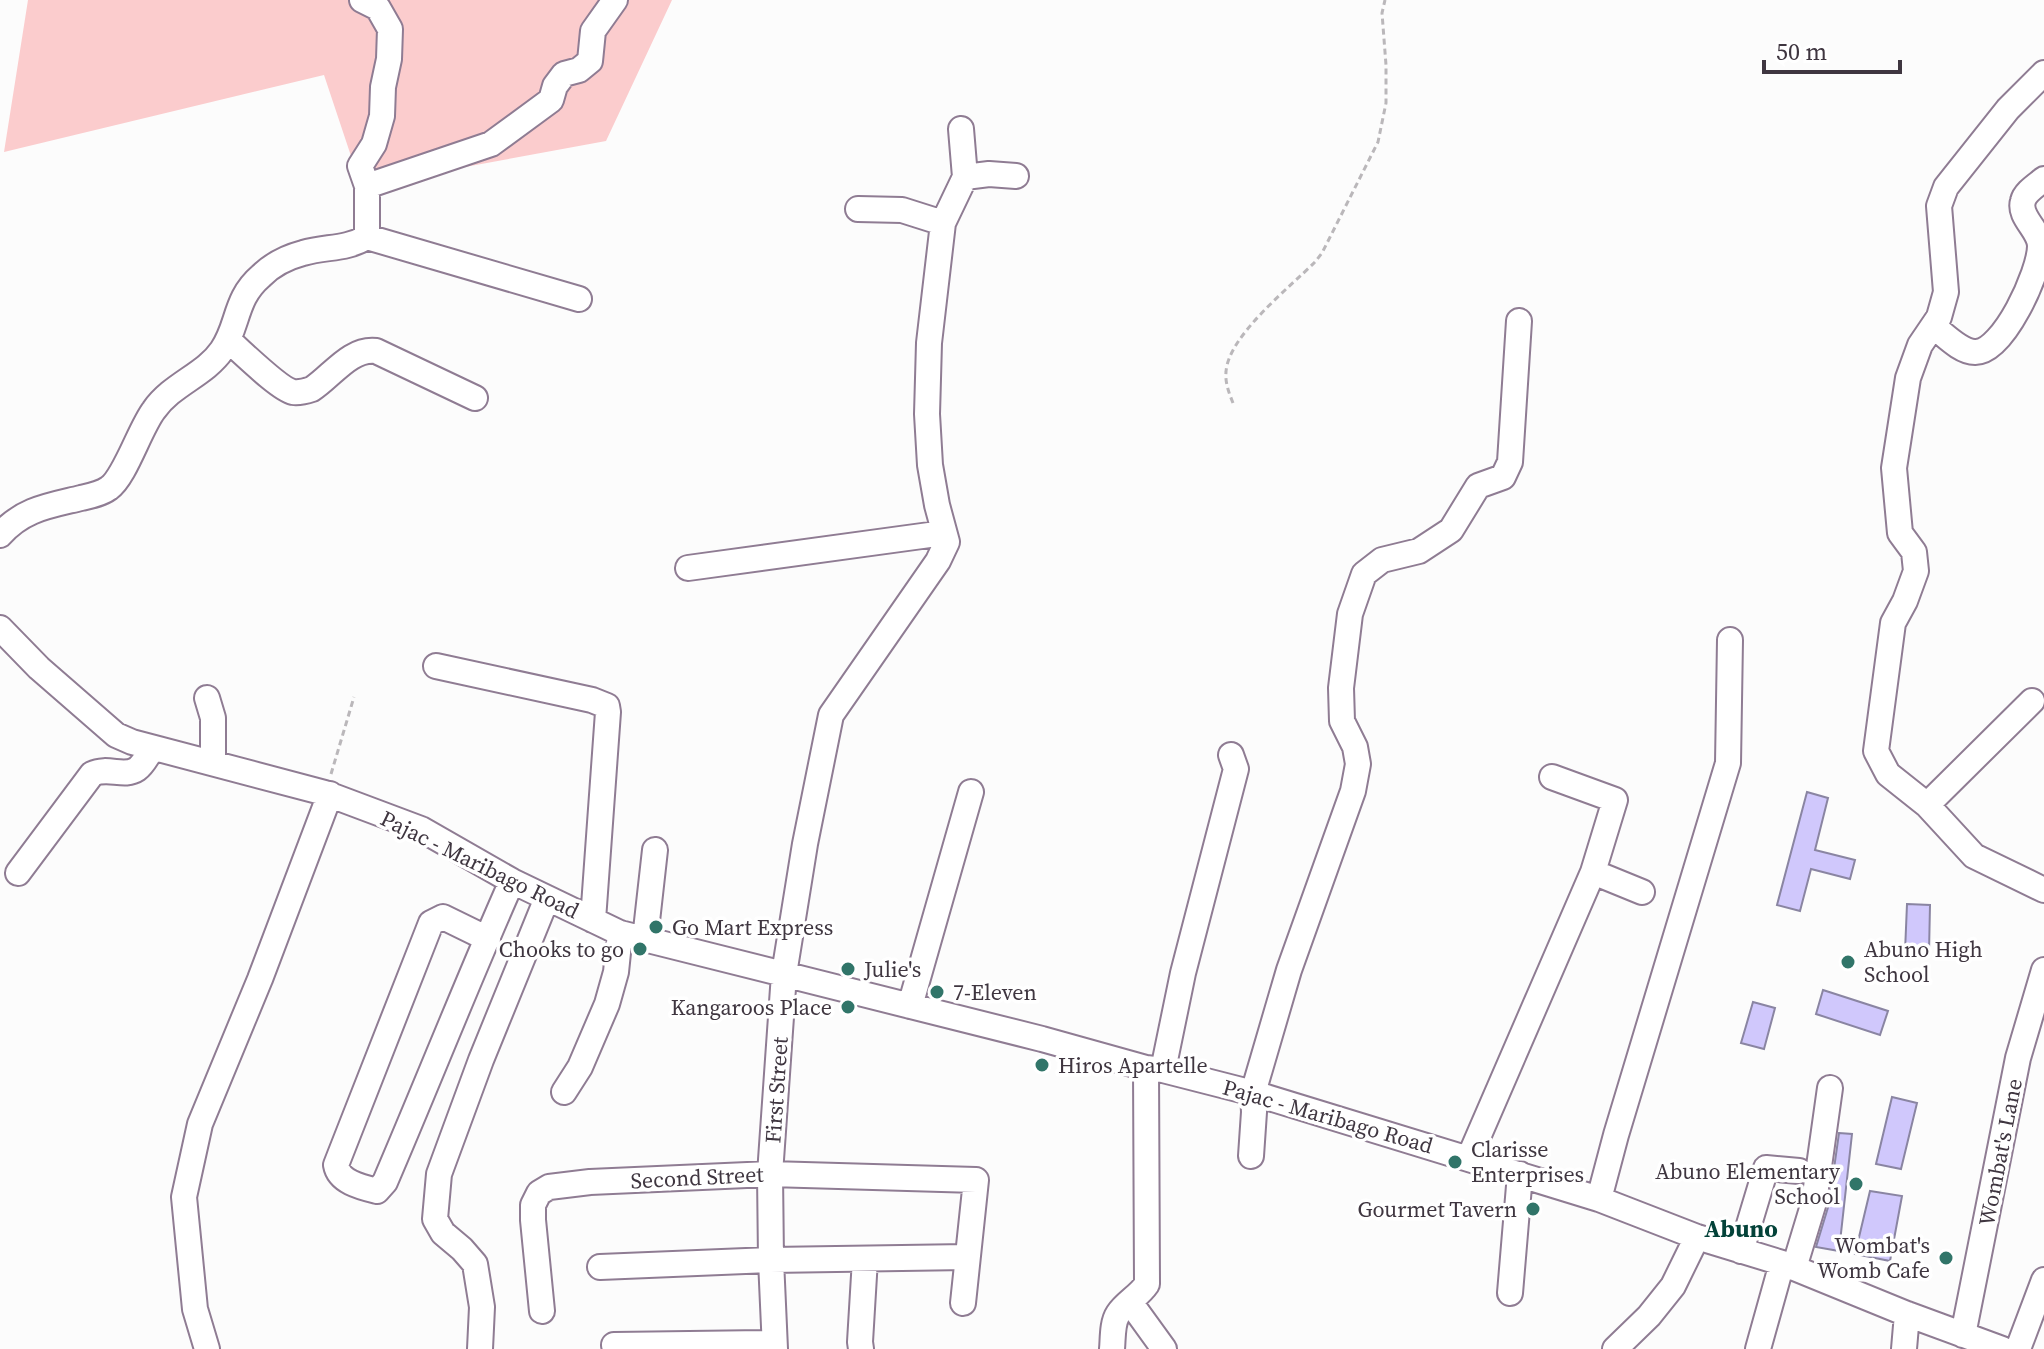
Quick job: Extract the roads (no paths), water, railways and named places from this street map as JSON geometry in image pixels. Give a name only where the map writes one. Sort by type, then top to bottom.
[{"type":"street","points":[[367,186],[477,150],[501,139],[551,100],[555,86],[564,74],[579,70],[590,61],[593,31],[615,0]]},
{"type":"street","points":[[367,237],[367,186],[360,166],[374,144],[382,116],[390,29],[378,8],[370,1]]},
{"type":"street","points":[[2044,73],[2008,109],[1946,187],[1939,206],[1946,292],[1939,317],[1920,345],[1908,378],[1894,468],[1900,533],[1914,552],[1916,571],[1893,623],[1876,751],[1888,774],[1927,805],[1974,856],[2044,890]]},
{"type":"street","points":[[688,568],[944,533],[930,465],[927,428],[929,343],[943,223],[965,177],[961,129]]},
{"type":"street","points":[[965,177],[989,174],[1016,176]]},
{"type":"street","points":[[1933,326],[1969,351],[1979,353],[1998,340],[2038,267],[2040,244],[2021,204],[2044,179]]},
{"type":"street","points":[[858,209],[902,210],[943,223]]},
{"type":"street","points":[[0,535],[14,521],[35,509],[109,488],[121,474],[155,408],[223,350],[241,302],[261,275],[289,258],[304,252],[345,247],[367,237],[579,299]]},
{"type":"street","points":[[1251,1156],[1253,1093],[1289,970],[1353,791],[1358,764],[1355,747],[1342,721],[1341,688],[1350,614],[1364,574],[1382,560],[1419,551],[1451,530],[1478,486],[1503,477],[1510,462],[1519,321]]},
{"type":"street","points":[[228,340],[281,385],[294,392],[312,389],[355,355],[376,351],[475,398]]},
{"type":"street","name":"First Street","points":[[775,1346],[770,1174],[784,974],[805,844],[831,715],[938,561],[947,542],[944,533]]},
{"type":"street","name":"Pajac - Maribago Road","points":[[0,628],[39,668],[116,735],[153,748],[328,793],[421,829],[512,881],[620,933],[1253,1093],[1469,1158],[1599,1199],[1697,1237],[1788,1266],[2002,1349]]},
{"type":"street","points":[[1599,1199],[1728,763],[1730,640]]},
{"type":"street","points":[[436,666],[592,700],[607,706],[593,920]]},
{"type":"street","points":[[207,698],[213,718],[213,763]]},
{"type":"street","points":[[1927,805],[2032,701]]},
{"type":"street","points":[[18,873],[92,774],[105,770],[130,772],[138,769],[153,748]]},
{"type":"street","points":[[1112,1349],[1118,1314],[1147,1284],[1154,1069],[1187,959],[1236,769],[1231,755]]},
{"type":"street","points":[[1469,1158],[1593,872],[1615,800],[1552,777]]},
{"type":"street","points":[[910,1006],[971,792]]},
{"type":"street","points":[[207,1349],[195,1309],[184,1197],[200,1124],[260,979],[328,793]]},
{"type":"street","points":[[645,939],[655,850]]},
{"type":"street","points":[[1593,872],[1642,892]]},
{"type":"street","points":[[488,939],[443,917],[431,923],[336,1165],[341,1177],[377,1191],[385,1182],[488,939],[512,881]]},
{"type":"street","points":[[480,1349],[482,1307],[475,1264],[443,1233],[435,1219],[439,1174],[481,1060],[547,898]]},
{"type":"street","points":[[564,1092],[580,1067],[607,1004],[616,972],[620,933]]},
{"type":"street","name":"Wombat's Lane","points":[[1963,1335],[2018,1058],[2044,970]]},
{"type":"street","points":[[1758,1349],[1814,1202],[1830,1088]]},
{"type":"street","points":[[1736,1249],[1756,1166]]},
{"type":"street","points":[[1736,1249],[1766,1168],[1799,1171]]},
{"type":"street","name":"Second Street","points":[[542,1311],[533,1205],[539,1193],[549,1187],[590,1182],[770,1174],[976,1180],[967,1257]]},
{"type":"street","points":[[1510,1293],[1520,1174]]},
{"type":"street","points":[[1615,1349],[1649,1316],[1673,1286],[1697,1237]]},
{"type":"street","points":[[600,1267],[967,1257],[963,1303]]},
{"type":"street","points":[[861,1349],[865,1259]]},
{"type":"street","points":[[2018,1349],[2044,1280]]},
{"type":"street","points":[[1130,1302],[1164,1349]]},
{"type":"street","points":[[1904,1349],[1907,1314]]},
{"type":"street","points":[[614,1345],[775,1346]]},
{"type":"place","name":"Go Mart Express","points":[[656,927]]},
{"type":"place","name":"Chooks to go","points":[[640,949]]},
{"type":"place","name":"Abuno High School","points":[[1848,962]]},
{"type":"place","name":"Julie's","points":[[848,969]]},
{"type":"place","name":"7-Eleven","points":[[937,992]]},
{"type":"place","name":"Kangaroos Place","points":[[848,1007]]},
{"type":"place","name":"Hiros Apartelle","points":[[1042,1065]]},
{"type":"place","name":"Clarisse Enterprises","points":[[1455,1162]]},
{"type":"place","name":"Abuno Elementary School","points":[[1856,1184]]},
{"type":"place","name":"Gourmet Tavern","points":[[1533,1209]]},
{"type":"place","name":"Wombat's Womb Cafe","points":[[1946,1258]]},
{"type":"district","name":"Abuno","points":[[1741,1228]]}]
